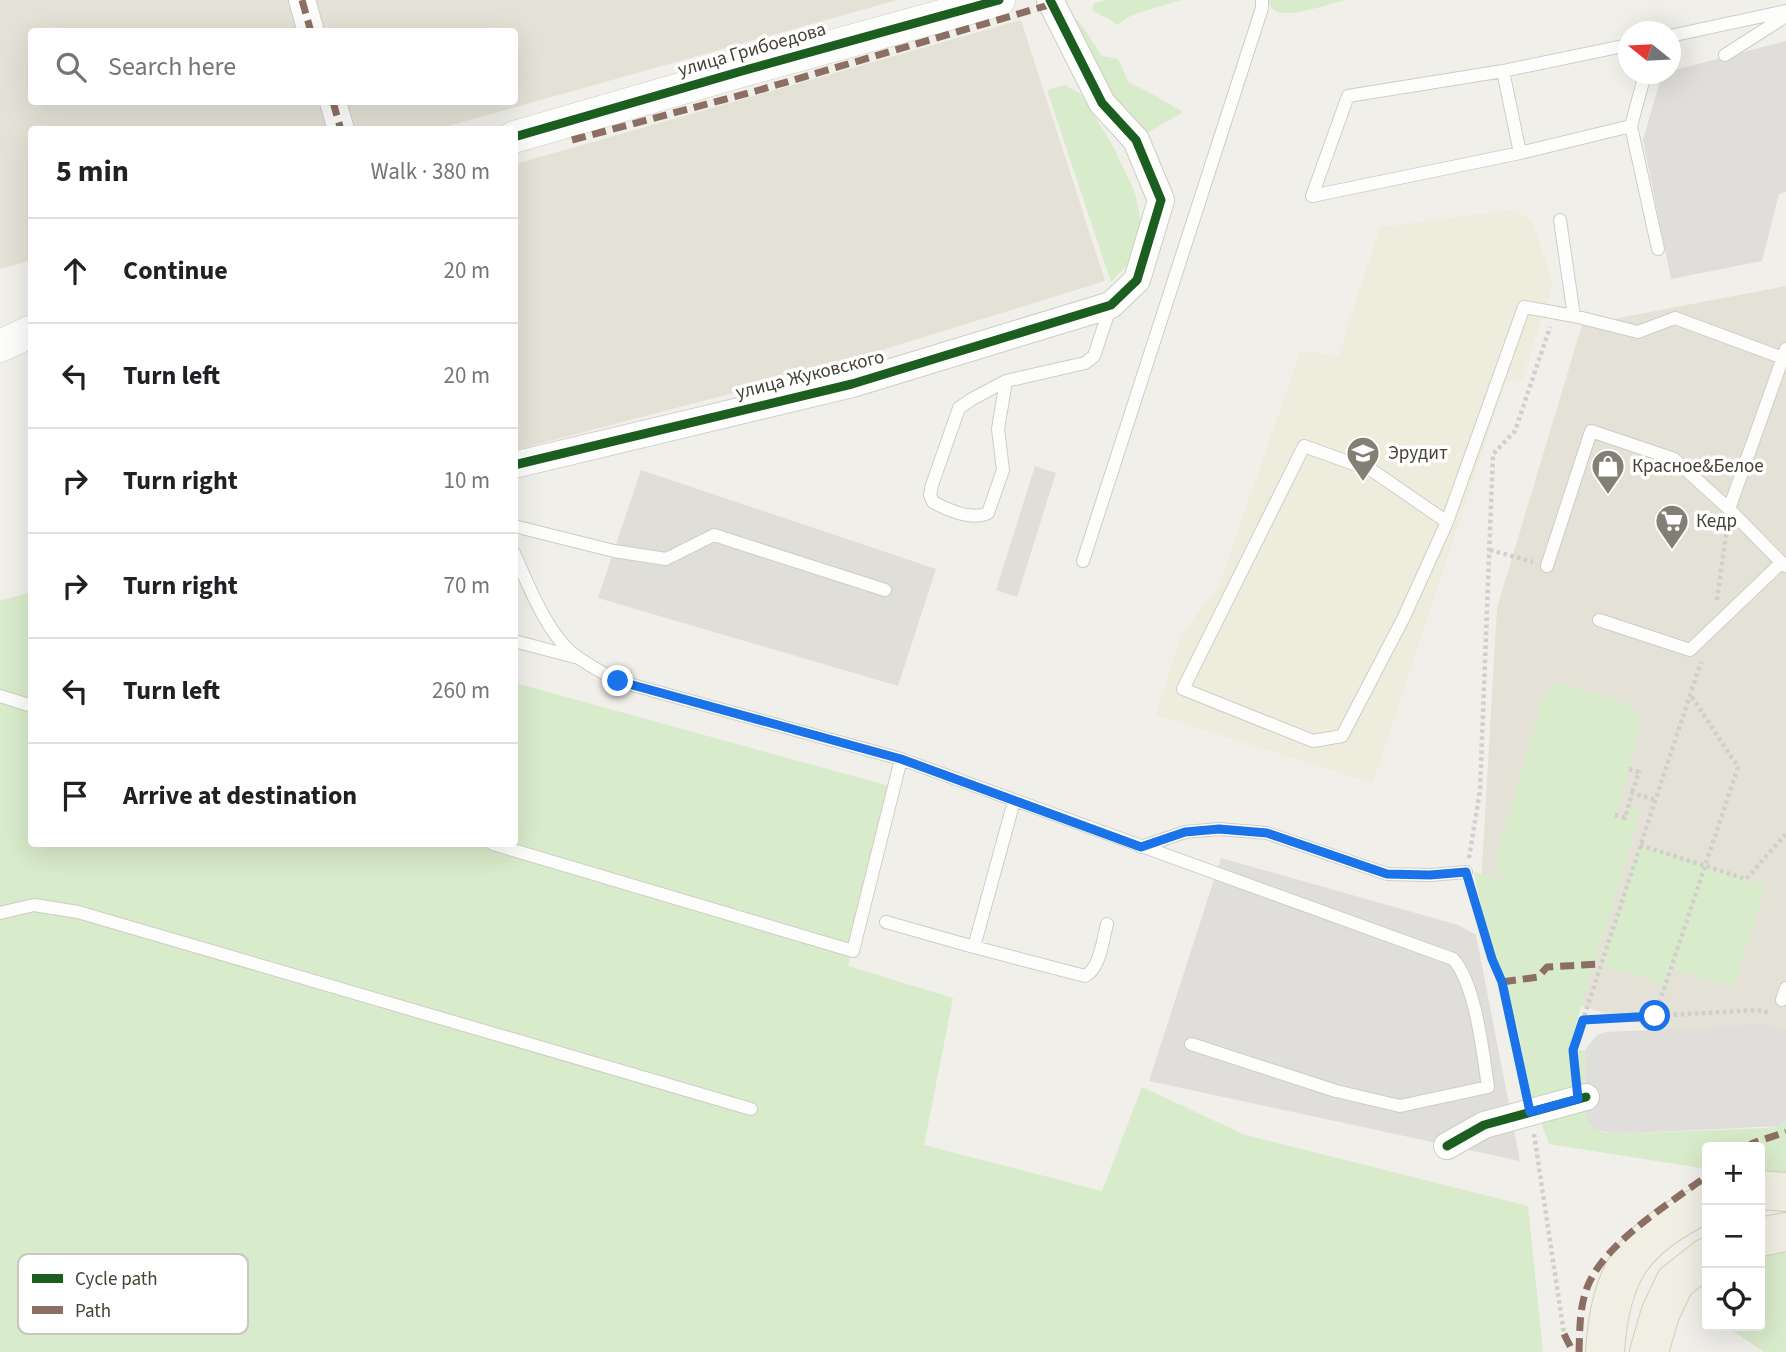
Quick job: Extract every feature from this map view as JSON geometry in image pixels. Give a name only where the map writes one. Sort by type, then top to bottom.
[{"type":"main road","points":[[1765,1190],[1786,1192]]},
{"type":"main road","points":[[1605,1352],[1607,1320],[1618,1280],[1654,1232],[1703,1205]]},
{"type":"main road","points":[[1765,1236],[1786,1232]]},
{"type":"main road","points":[[1649,1352],[1660,1314],[1675,1282],[1702,1261]]},
{"type":"street","points":[[302,0],[310,28]]},
{"type":"street","name":"улица Грибоедова","points":[[518,136],[999,0]]},
{"type":"street","points":[[1050,0],[1102,103],[1136,140],[1161,200],[1137,280],[1111,305]]},
{"type":"street","points":[[334,105],[340,126]]},
{"type":"street","name":"улица Жуковского","points":[[518,464],[852,384],[1111,305]]},
{"type":"street","points":[[0,346],[28,333]]},
{"type":"street","points":[[1447,1146],[1484,1125],[1582,1098]]},
{"type":"lane","points":[[1083,561],[1262,8],[1262,0]]},
{"type":"lane","points":[[1681,34],[1786,14]]},
{"type":"lane","points":[[1725,55],[1786,14]]},
{"type":"lane","points":[[1618,47],[1503,71],[1348,96],[1312,196],[1520,153],[1631,126]]},
{"type":"lane","points":[[1503,71],[1520,153]]},
{"type":"lane","points":[[1642,84],[1631,126],[1658,249]]},
{"type":"lane","points":[[1560,220],[1574,316]]},
{"type":"lane","points":[[1006,382],[998,429],[1003,470],[988,513],[980,517],[970,516],[933,502],[930,495],[932,485],[959,408],[1006,382],[1085,363],[1094,356],[1111,305]]},
{"type":"lane","points":[[1447,522],[1373,471],[1304,446],[1183,689],[1313,741],[1342,736],[1404,617],[1447,522],[1524,307],[1638,332],[1675,318],[1784,354],[1729,509]]},
{"type":"lane","points":[[1546,566],[1591,430],[1674,459],[1784,564],[1690,650],[1599,620]]},
{"type":"lane","points":[[518,527],[614,551],[666,559],[714,535],[885,590]]},
{"type":"lane","points":[[518,562],[540,609],[569,650],[618,681],[901,759],[1453,959],[1461,967],[1479,1023],[1488,1087],[1400,1106],[1336,1091],[1191,1044]]},
{"type":"lane","points":[[518,642],[580,659]]},
{"type":"lane","points":[[0,696],[28,705]]},
{"type":"lane","points":[[503,847],[853,951],[901,759]]},
{"type":"lane","points":[[974,947],[1014,801]]},
{"type":"lane","points":[[1141,847],[1185,832],[1219,829],[1267,833],[1387,874],[1466,872]]},
{"type":"lane","points":[[0,913],[34,905],[78,912],[751,1109]]},
{"type":"lane","points":[[886,922],[1085,976],[1091,973],[1096,965],[1107,924]]},
{"type":"path","points":[[1550,327],[1515,430],[1493,454],[1480,790],[1466,872],[1492,959],[1502,982],[1530,1112],[1564,1334]]},
{"type":"path","points":[[1582,1098],[1573,1050],[1713,628],[1729,509]]},
{"type":"path","points":[[1490,550],[1546,566]]},
{"type":"path","points":[[1655,1016],[1738,767],[1690,694]]},
{"type":"path","points":[[1615,815],[1625,818],[1639,772],[1629,769]]},
{"type":"path","points":[[1632,793],[1656,800]]},
{"type":"path","points":[[1640,845],[1746,879],[1786,834]]},
{"type":"path","points":[[1583,1020],[1758,1010],[1777,1016]]},
{"type":"shaded area","points":[[0,0],[289,0],[297,28],[28,28],[28,105],[321,105],[327,126],[28,126],[28,261],[0,269]]},
{"type":"shaded area","points":[[315,0],[897,0],[448,126],[354,126],[347,105],[518,105],[518,28],[323,28]]},
{"type":"shaded area","points":[[1021,20],[1105,281],[791,378],[518,449],[518,163]]},
{"type":"shaded area","points":[[1786,41],[1786,192],[1779,194],[1762,261],[1671,279],[1643,140],[1659,84],[1681,84],[1681,68]]},
{"type":"shaded area","name":"Эрудит","points":[[1515,210],[1533,223],[1553,284],[1522,380],[1506,381],[1373,783],[1156,715],[1181,636],[1219,585],[1301,350],[1338,357],[1380,227]]},
{"type":"shaded area","points":[[1786,286],[1786,1066],[1567,1002],[1481,884],[1497,608],[1582,325]]},
{"type":"shaded area","points":[[1035,466],[1056,473],[1017,597],[996,590]]},
{"type":"shaded area","points":[[641,470],[936,569],[898,686],[598,598]]},
{"type":"shaded area","points":[[1221,858],[1458,925],[1476,935],[1520,1161],[1149,1081]]},
{"type":"shaded area","points":[[1767,1024],[1786,1030],[1786,1121],[1779,1126],[1612,1134],[1593,1128],[1586,1118],[1585,1050],[1597,1035],[1606,1032]]},
{"type":"green space","points":[[1107,0],[1181,0],[1132,15],[1117,25],[1092,10],[1094,3]]},
{"type":"green space","points":[[1267,0],[1345,0],[1285,13],[1274,10]]},
{"type":"green space","points":[[1078,20],[1102,56],[1118,59],[1129,83],[1183,112],[1142,136],[1122,121],[1068,23]]},
{"type":"green space","points":[[1065,85],[1081,94],[1114,148],[1135,193],[1142,227],[1136,256],[1111,282],[1047,90]]},
{"type":"green space","points":[[28,593],[28,847],[518,847],[518,684],[893,787],[848,966],[953,998],[924,1145],[1102,1191],[1142,1087],[1245,1135],[1528,1206],[1543,1352],[0,1352],[0,601]]},
{"type":"green space","points":[[1562,683],[1630,705],[1638,713],[1641,724],[1614,820],[1626,819],[1630,809],[1641,810],[1568,1051],[1585,1050],[1586,1118],[1602,1132],[1612,1134],[1767,1128],[1779,1126],[1786,1121],[1786,1179],[1765,1177],[1765,1142],[1702,1142],[1702,1168],[1549,1144],[1528,1086],[1518,1029],[1483,915],[1474,872],[1505,882],[1496,867],[1496,857],[1542,702],[1553,685]]},
{"type":"green space","points":[[1640,845],[1766,886],[1733,988],[1672,968],[1665,985],[1601,964]]},
{"type":"green space","points":[[1786,1245],[1786,1352],[1764,1352],[1733,1331],[1765,1331],[1765,1247]]},
{"type":"marked path","points":[[302,0],[310,28]]},
{"type":"marked path","points":[[572,140],[756,91],[1052,4]]},
{"type":"marked path","points":[[334,105],[340,126]]},
{"type":"marked path","points":[[1502,982],[1538,977],[1547,967],[1601,964]]},
{"type":"marked path","points":[[1756,1142],[1786,1132]]},
{"type":"marked path","points":[[1579,1352],[1583,1300],[1598,1267],[1610,1252],[1641,1224],[1702,1180]]},
{"type":"marked path","points":[[1564,1334],[1573,1352]]},
{"type":"cycle path","points":[[518,136],[999,0]]},
{"type":"cycle path","points":[[518,464],[852,384],[1111,305],[1137,280],[1161,200],[1136,140],[1102,103],[1050,0]]},
{"type":"cycle path","points":[[1447,1146],[1484,1125],[1586,1097]]},
{"type":"place","name":"Эрудит","points":[[1363,483]]},
{"type":"place","name":"Красное&Белое","points":[[1608,496]]},
{"type":"place","name":"Кедр","points":[[1672,551]]},
{"type":"route","points":[[618,681],[901,759],[1141,847],[1185,832],[1219,829],[1267,833],[1387,874],[1466,872],[1492,959],[1502,982],[1530,1112],[1578,1099],[1573,1050],[1583,1020],[1655,1016]]}]
